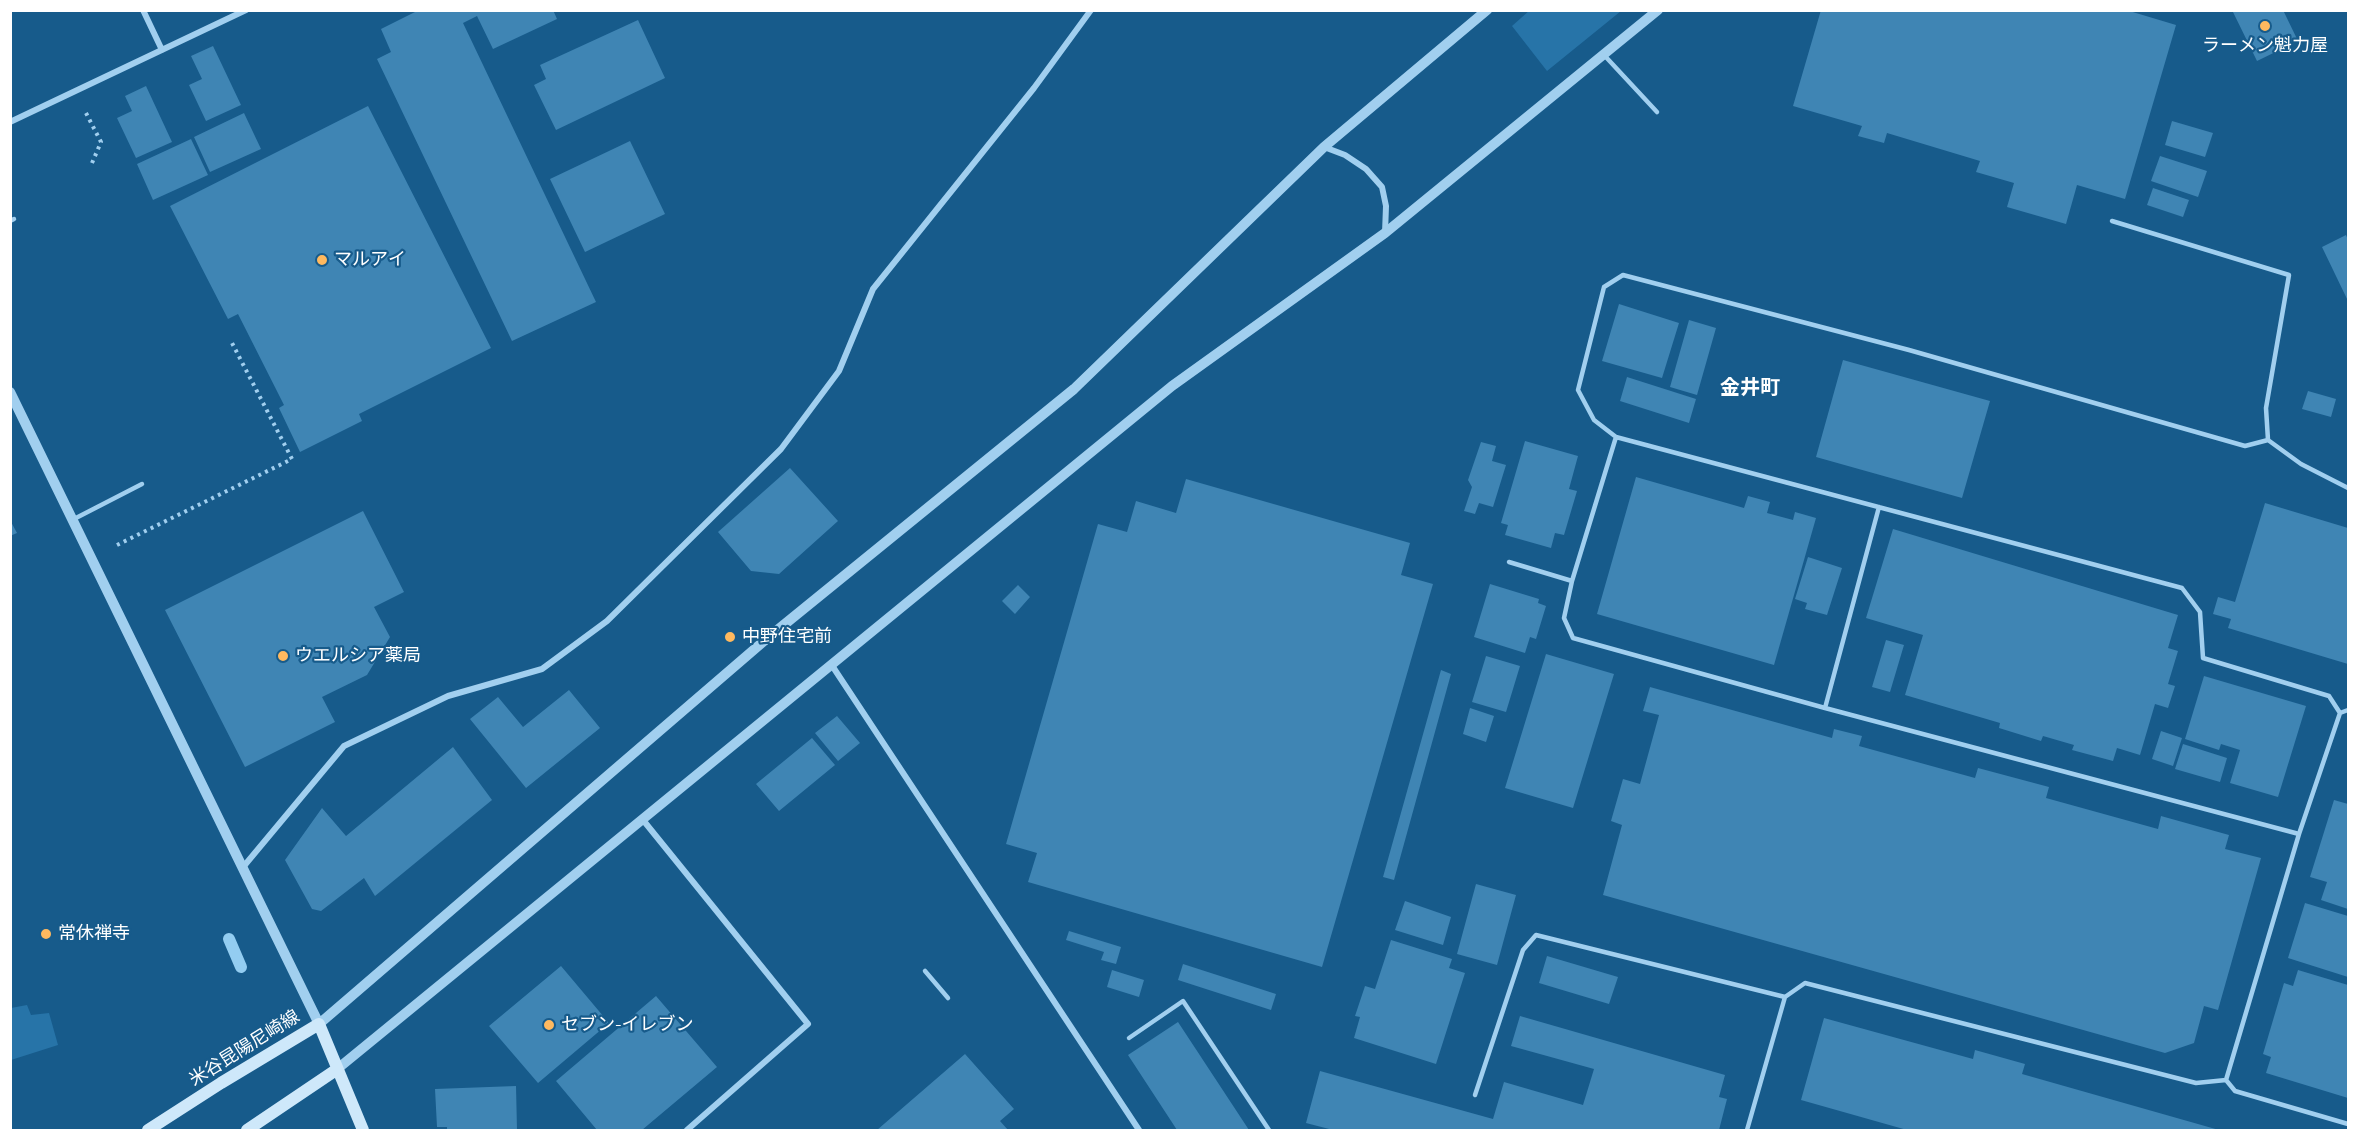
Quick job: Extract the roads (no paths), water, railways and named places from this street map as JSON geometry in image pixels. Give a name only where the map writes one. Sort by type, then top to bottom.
[{"type":"main road","name":"米谷昆陽尼崎線","points":[[148,1131],[221,1083],[319,1024],[363,1131]]},
{"type":"main road","points":[[247,1131],[336,1070]]},
{"type":"street","points":[[143,10],[162,50]]},
{"type":"street","points":[[10,122],[246,10]]},
{"type":"street","points":[[244,866],[344,747],[448,696],[542,669],[607,621],[781,449],[839,371],[873,289],[1034,88],[1091,10]]},
{"type":"street","points":[[10,392],[71,520],[244,866],[319,1024],[764,641],[1074,389],[1324,147],[1487,10]]},
{"type":"street","points":[[336,1070],[1172,386],[1385,233],[1658,10]]},
{"type":"street","points":[[1324,147],[1345,155],[1366,169],[1382,187],[1386,206],[1385,233]]},
{"type":"street","points":[[831,663],[1138,1131]]},
{"type":"street","points":[[643,820],[808,1024],[687,1131]]},
{"type":"lane","points":[[1604,55],[1657,112]]},
{"type":"lane","points":[[2112,221],[2289,275],[2266,408],[2268,440]]},
{"type":"lane","points":[[2268,440],[2245,446],[1909,350],[1623,275],[1604,287],[1578,390],[1594,420],[1616,437],[2182,588],[2200,612],[2203,658],[2329,696],[2340,712]]},
{"type":"lane","points":[[1616,437],[1572,581],[1564,618],[1574,638],[1826,708],[2299,834]]},
{"type":"lane","points":[[2268,440],[2301,464],[2349,488]]},
{"type":"lane","points":[[71,520],[142,484]]},
{"type":"lane","points":[[1826,708],[1879,507]]},
{"type":"lane","points":[[1509,562],[1572,581]]},
{"type":"lane","points":[[2340,712],[2349,710]]},
{"type":"lane","points":[[2226,1080],[2299,834],[2340,712]]},
{"type":"lane","points":[[1475,1095],[1523,950],[1536,935],[1785,997]]},
{"type":"lane","points":[[926,971],[948,998]]},
{"type":"lane","points":[[1747,1131],[1785,997],[1805,983],[2196,1083],[2226,1080]]},
{"type":"lane","points":[[1129,1038],[1183,1001],[1269,1131]]},
{"type":"lane","points":[[2226,1080],[2235,1091],[2349,1124]]},
{"type":"waterway","points":[[229,939],[241,967]]},
{"type":"place","name":"ラーメン魁力屋","points":[[2265,26]]},
{"type":"place","name":"マルアイ","points":[[322,260]]},
{"type":"place","name":"中野住宅前","points":[[730,637]]},
{"type":"place","name":"ウエルシア薬局","points":[[283,656]]},
{"type":"place","name":"常休禅寺","points":[[46,934]]},
{"type":"place","name":"セブン-イレブン","points":[[549,1025]]},
{"type":"district","name":"金井町","points":[[1750,389]]}]
